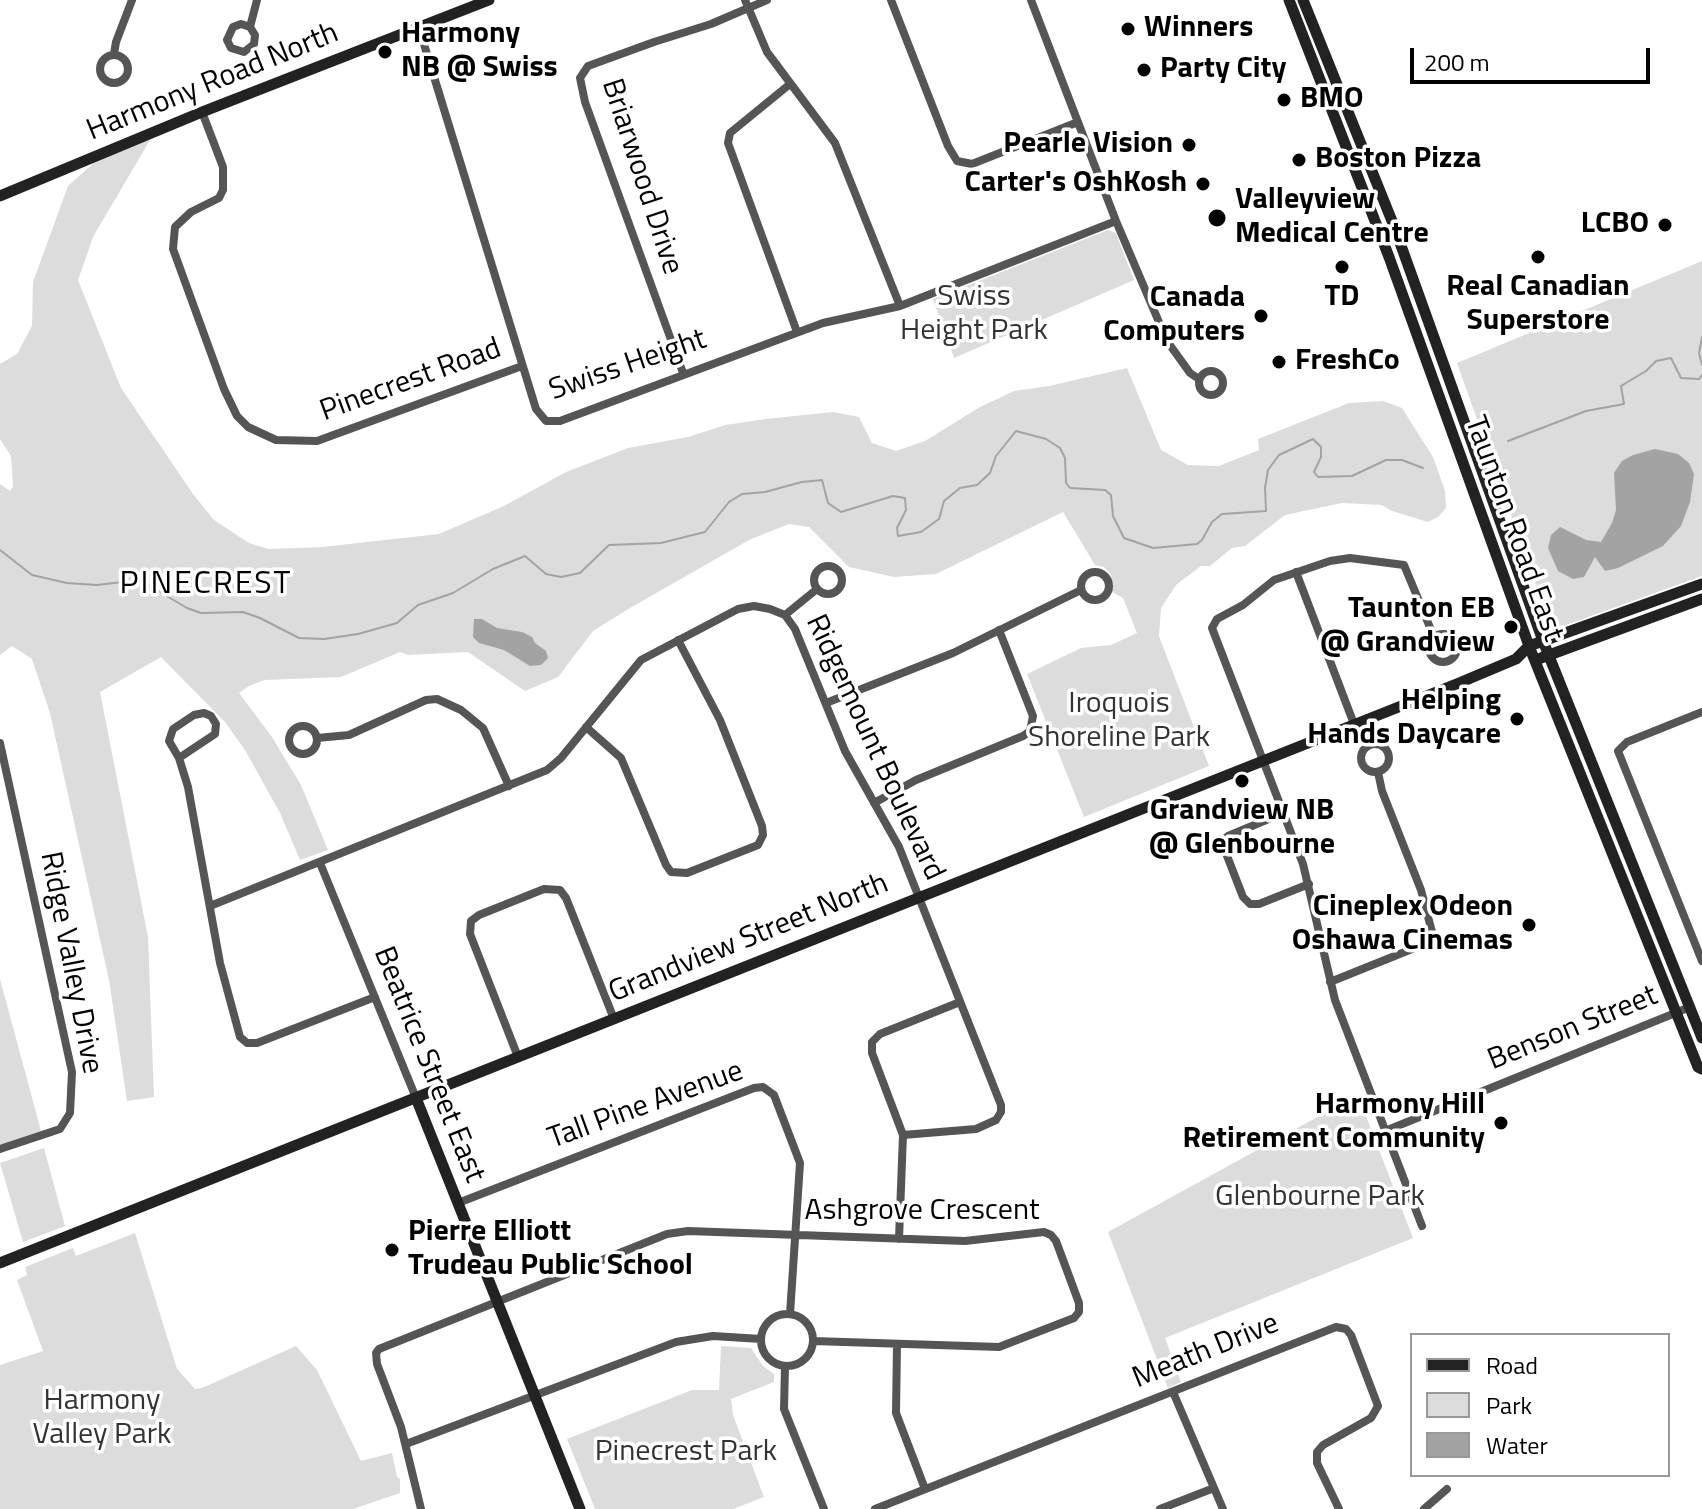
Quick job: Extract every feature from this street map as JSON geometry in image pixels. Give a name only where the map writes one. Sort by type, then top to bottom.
[{"type":"main road","name":"Harmony Road North","points":[[0,196],[202,112],[489,0]]},
{"type":"main road","name":"Taunton Road East","points":[[1289,0],[1389,257],[1529,646],[1698,1067],[1702,1069]]},
{"type":"main road","name":"Taunton Road East","points":[[1303,0],[1394,226],[1548,655],[1702,1038]]},
{"type":"main road","name":"Grandview Street North","points":[[0,1263],[1516,659],[1529,646],[1702,584]]},
{"type":"main road","points":[[1665,597],[1671,610]]},
{"type":"main road","points":[[1535,661],[1702,599]]},
{"type":"main road","name":"Grandview Street North","points":[[1516,659],[1535,661]]},
{"type":"main road","name":"Beatrice Street East","points":[[416,1098],[578,1508]]},
{"type":"street","points":[[114,54],[132,0]]},
{"type":"street","points":[[250,27],[257,0]]},
{"type":"street","points":[[745,0],[767,52],[835,143],[900,306]]},
{"type":"street","points":[[749,10],[767,0]]},
{"type":"street","points":[[891,0],[948,146],[957,161],[972,164],[1078,122]]},
{"type":"street","points":[[1031,0],[1116,221],[1167,341],[1190,373],[1199,379]]},
{"type":"street","name":"Briarwood Drive","points":[[683,373],[585,102],[580,78],[588,66],[749,10]]},
{"type":"street","name":"Swiss Height","points":[[419,28],[522,366],[536,409],[546,421],[560,421],[823,323],[900,306],[1116,221]]},
{"type":"street","points":[[790,84],[730,133],[728,143],[797,332]]},
{"type":"street","name":"Pinecrest Road","points":[[202,112],[223,167],[223,190],[219,198],[191,212],[175,227],[173,249],[224,389],[237,416],[248,427],[276,440],[317,441],[522,366]]},
{"type":"street","points":[[1422,1226],[1330,982],[1309,884],[1213,635],[1212,625],[1274,580],[1341,558],[1402,564],[1409,571],[1434,637]]},
{"type":"street","points":[[1296,572],[1354,724]]},
{"type":"street","points":[[785,615],[817,589]]},
{"type":"street","points":[[826,703],[953,653],[1081,590]]},
{"type":"street","name":"Ridgemount Boulevard","points":[[210,906],[554,765],[635,665],[743,607],[764,607],[785,615],[797,633],[845,751],[897,842],[999,1101],[1000,1115],[994,1122],[970,1131],[903,1135]]},
{"type":"street","points":[[874,803],[916,780],[1030,731],[1033,716],[999,630]]},
{"type":"street","points":[[586,727],[621,758],[671,872],[687,873],[758,845],[763,835],[762,826],[717,713],[678,640]]},
{"type":"street","points":[[317,738],[349,735],[426,700],[437,699],[461,710],[483,728],[509,786]]},
{"type":"street","points":[[1702,712],[1627,742],[1618,751],[1702,961]]},
{"type":"street","points":[[179,758],[215,734],[216,724],[211,716],[197,714],[171,731],[170,744],[179,758],[190,795],[238,1034],[247,1043],[261,1042],[375,997]]},
{"type":"street","name":"Ridge Valley Drive","points":[[0,743],[72,1072],[70,1113],[60,1129],[0,1149]]},
{"type":"street","points":[[1330,982],[1422,945],[1432,932],[1421,890],[1382,791],[1378,772]]},
{"type":"street","points":[[1283,813],[1226,837],[1223,840],[1224,848],[1243,897],[1250,904],[1259,904],[1309,884]]},
{"type":"street","name":"Beatrice Street East","points":[[320,863],[416,1098]]},
{"type":"street","points":[[518,1057],[470,934],[471,921],[544,889],[560,890],[566,898],[614,1019]]},
{"type":"street","points":[[899,1239],[903,1135],[872,1053],[872,1042],[880,1034],[960,1002]]},
{"type":"street","name":"Benson Street","points":[[1385,1131],[1690,1007]]},
{"type":"street","name":"Tall Pine Avenue","points":[[458,1203],[760,1087],[768,1089],[774,1095],[799,1158],[790,1314]]},
{"type":"street","name":"Ashgrove Crescent","points":[[406,1444],[377,1364],[376,1353],[386,1344],[675,1232],[972,1241],[1048,1233],[1056,1241],[1080,1307],[1071,1319],[999,1347],[813,1341]]},
{"type":"street","points":[[790,1314],[804,1320],[813,1341],[807,1356],[793,1365],[785,1366],[771,1360],[762,1347],[761,1339],[770,1320],[790,1314]]},
{"type":"street","name":"Meath Drive","points":[[875,1509],[1333,1327],[1346,1329],[1351,1335],[1378,1406],[1371,1418],[1323,1445],[1317,1452],[1317,1463],[1339,1509]]},
{"type":"street","points":[[421,1509],[406,1444],[656,1348],[693,1337],[761,1339]]},
{"type":"street","points":[[897,1344],[896,1413],[925,1489]]},
{"type":"street","points":[[785,1366],[784,1409],[824,1509]]},
{"type":"street","points":[[1173,1392],[1223,1509]]},
{"type":"street","points":[[1160,1509],[1214,1488]]},
{"type":"street","points":[[1424,1509],[1447,1489]]},
{"type":"green space","name":"Iroquois Shoreline Park","points":[[150,140],[93,237],[78,280],[121,388],[193,494],[214,520],[249,543],[269,549],[322,547],[439,534],[504,506],[566,472],[628,448],[688,437],[725,425],[833,412],[859,417],[872,443],[896,451],[925,441],[980,407],[1014,391],[1127,368],[1161,450],[1188,465],[1219,466],[1259,450],[1258,439],[1349,403],[1383,401],[1402,408],[1433,457],[1445,491],[1446,508],[1428,522],[1382,505],[1342,503],[1285,515],[1245,546],[1232,548],[1210,566],[1201,566],[1176,585],[1161,608],[1159,636],[1209,766],[1084,817],[1027,674],[1081,648],[1111,645],[1137,633],[1123,598],[1112,592],[1111,574],[1104,567],[1095,565],[1063,512],[936,574],[894,577],[849,567],[809,527],[789,524],[751,539],[593,631],[558,677],[525,691],[468,652],[408,655],[400,652],[341,677],[264,680],[249,686],[239,693],[272,737],[301,785],[328,850],[300,860],[280,813],[245,750],[225,722],[161,657],[100,692],[148,937],[154,1097],[127,1101],[109,980],[50,713],[32,659],[12,646],[0,655],[0,484],[10,491],[13,487],[11,456],[0,439],[0,364],[17,354],[32,326],[33,282],[68,186],[116,143]]},
{"type":"green space","name":"Swiss Height Park","points":[[1108,230],[1116,233],[1134,280],[954,358],[933,299]]},
{"type":"green space","points":[[1702,261],[1702,576],[1552,630],[1457,363]]},
{"type":"green space","points":[[0,979],[41,1131],[0,1145]]},
{"type":"green space","name":"Glenbourne Park","points":[[1359,1098],[1413,1238],[1165,1338],[1181,1382],[1168,1388],[1108,1232],[1321,1115]]},
{"type":"green space","points":[[44,1148],[65,1226],[23,1242],[0,1163]]},
{"type":"green space","name":"Harmony Valley Park","points":[[135,1233],[177,1369],[195,1389],[296,1346],[317,1370],[361,1461],[392,1453],[400,1479],[400,1493],[353,1509],[0,1509],[0,1365],[43,1351],[17,1280],[27,1275],[25,1267],[73,1248],[76,1256]]},
{"type":"green space","name":"Pinecrest Park","points":[[721,1346],[751,1348],[763,1366],[774,1374],[774,1382],[731,1399],[733,1415],[764,1497],[733,1509],[595,1509],[567,1439],[692,1390],[719,1390]]},
{"type":"water","points":[[1655,449],[1678,454],[1689,463],[1694,474],[1690,502],[1681,526],[1663,546],[1618,568],[1605,571],[1595,557],[1584,577],[1573,579],[1558,571],[1548,548],[1551,535],[1560,527],[1586,540],[1601,542],[1616,510],[1614,473],[1622,461]]},
{"type":"water","points":[[474,619],[532,637],[546,651],[548,658],[541,665],[530,666],[504,650],[479,643],[473,637]]},
{"type":"waterway","points":[[1702,337],[1699,353],[1702,365]]},
{"type":"waterway","points":[[1508,441],[1586,411],[1624,404],[1621,386],[1656,361],[1671,358],[1681,378],[1699,379],[1702,375]]},
{"type":"waterway","points":[[0,550],[32,575],[67,583],[97,585],[140,580],[201,613],[243,612],[299,638],[324,639],[397,623],[418,605],[453,593],[493,569],[525,556],[546,574],[561,577],[580,573],[609,545],[661,543],[705,532],[729,502],[742,494],[765,492],[802,482],[822,480],[828,503],[841,512],[893,496],[905,498],[906,510],[897,528],[898,536],[921,532],[939,519],[944,501],[960,488],[977,485],[990,473],[996,456],[1016,431],[1046,439],[1060,448],[1065,458],[1066,483],[1070,488],[1105,490],[1111,495],[1113,516],[1124,538],[1153,548],[1197,544],[1212,522],[1222,514],[1266,511],[1268,470],[1279,455],[1313,439],[1321,447],[1321,457],[1314,472],[1318,477],[1352,476],[1386,460],[1402,460],[1423,468]]},
{"type":"place","name":"Winners","points":[[1128,29]]},
{"type":"place","name":"Harmony NB @ Swiss","points":[[385,52]]},
{"type":"place","name":"Party City","points":[[1144,70]]},
{"type":"place","name":"BMO","points":[[1284,100]]},
{"type":"place","name":"Pearle Vision","points":[[1189,145]]},
{"type":"place","name":"Boston Pizza","points":[[1299,160]]},
{"type":"place","name":"Carter's OshKosh","points":[[1203,184]]},
{"type":"place","name":"Valleyview Medical Centre","points":[[1217,218]]},
{"type":"place","name":"LCBO","points":[[1665,225]]},
{"type":"place","name":"Real Canadian Superstore","points":[[1538,257]]},
{"type":"place","name":"TD","points":[[1342,267]]},
{"type":"place","name":"Canada Computers","points":[[1261,316]]},
{"type":"place","name":"FreshCo","points":[[1279,362]]},
{"type":"place","name":"Taunton EB @ Grandview","points":[[1511,627]]},
{"type":"place","name":"Helping Hands Daycare","points":[[1517,719]]},
{"type":"place","name":"Grandview NB @ Glenbourne","points":[[1242,781]]},
{"type":"place","name":"Cineplex Odeon Oshawa Cinemas","points":[[1529,925]]},
{"type":"place","name":"Harmony Hill Retirement Community","points":[[1501,1123]]},
{"type":"place","name":"Pierre Elliott Trudeau Public School","points":[[392,1250]]},
{"type":"district","name":"PINECREST","points":[[206,585]]}]
